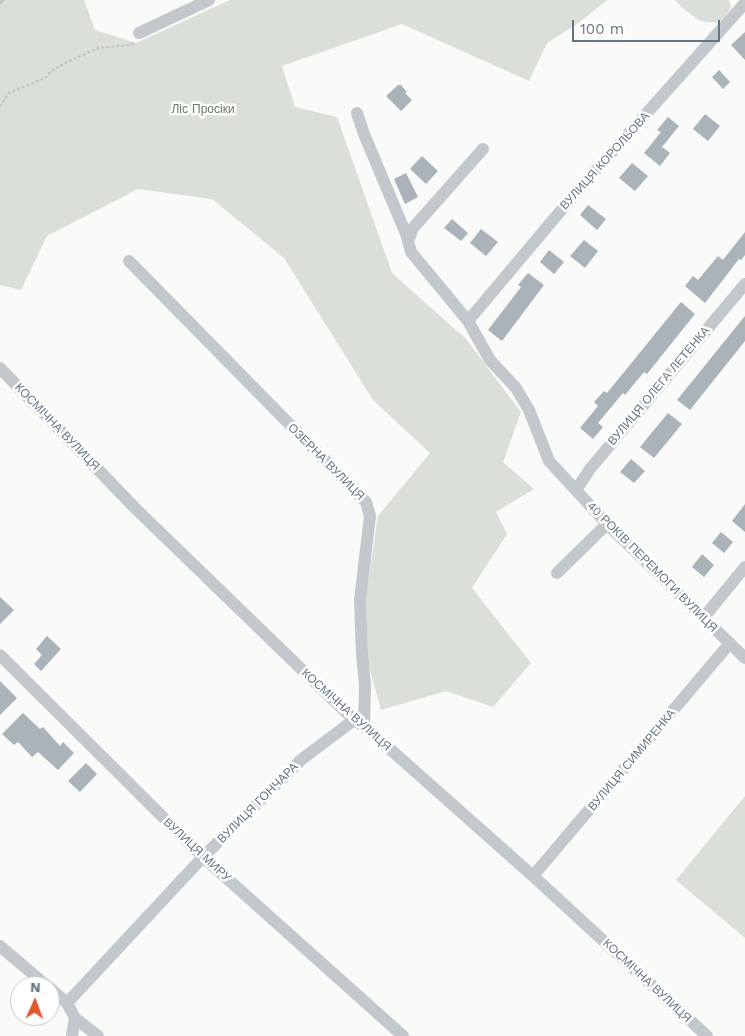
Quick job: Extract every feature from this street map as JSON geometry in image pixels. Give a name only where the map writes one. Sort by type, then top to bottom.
[{"type":"street","points":[[145,30],[209,0]]},
{"type":"street","name":"ВУЛИЦЯ КОРОЛЬОВА","points":[[468,321],[579,188],[745,3]]},
{"type":"street","name":"40 РОКІВ ПЕРЕМОГИ ВУЛИЦЯ","points":[[357,113],[411,252],[424,271],[468,321],[490,360],[516,388],[529,410],[549,461],[606,524],[745,658]]},
{"type":"street","points":[[408,241],[413,228],[482,149]]},
{"type":"street","name":"ОЗЕРНА ВУЛИЦЯ","points":[[129,261],[366,502],[370,516],[360,600],[365,685],[359,723]]},
{"type":"street","name":"ВУЛИЦЯ ОЛЕГА ЛЕТЕНКА","points":[[576,490],[590,469],[745,284]]},
{"type":"street","name":"КОСМІЧНА ВУЛИЦЯ","points":[[0,368],[136,509],[359,723],[533,876],[707,1036]]},
{"type":"street","points":[[558,573],[606,524]]},
{"type":"street","points":[[704,617],[745,567]]},
{"type":"street","name":"ВУЛИЦЯ СИМИРЕНКА","points":[[533,876],[730,643]]},
{"type":"street","name":"ВУЛИЦЯ МИРУ","points":[[0,655],[203,857],[403,1036]]},
{"type":"street","name":"ВУЛИЦЯ ГОНЧАРА","points":[[67,1003],[203,857],[302,759],[359,723]]},
{"type":"street","points":[[0,946],[36,976]]},
{"type":"street","points":[[60,997],[67,1003],[75,1018],[98,1036]]},
{"type":"street","points":[[72,1036],[75,1018]]},
{"type":"path","points":[[0,106],[9,93],[45,78],[51,71],[65,63],[98,48],[130,45],[148,34],[145,30]]},
{"type":"green space","name":"Ліс Просіки","points":[[0,0],[84,0],[95,30],[136,43],[230,0],[607,0],[580,22],[547,43],[529,81],[402,24],[282,66],[295,107],[337,117],[392,273],[466,339],[521,412],[503,462],[534,489],[496,512],[507,534],[472,588],[531,663],[493,707],[446,691],[381,710],[368,663],[366,597],[378,516],[430,453],[373,400],[284,258],[212,199],[138,189],[47,236],[21,290],[0,285]]},
{"type":"green space","points":[[675,0],[729,0],[731,7],[718,23],[700,21],[681,7]]},
{"type":"green space","points":[[745,796],[745,938],[676,880]]},
{"type":"building","points":[[745,32],[745,60],[731,45]]},
{"type":"building","points":[[719,70],[730,82],[723,89],[712,77]]},
{"type":"building","points":[[398,85],[401,85],[407,92],[405,93],[412,100],[401,111],[386,96]]},
{"type":"building","points":[[705,114],[720,126],[708,141],[693,129]]},
{"type":"building","points":[[668,117],[679,126],[662,147],[670,153],[660,166],[644,153],[661,132],[657,130]]},
{"type":"building","points":[[422,156],[438,171],[426,184],[410,169]]},
{"type":"building","points":[[632,163],[648,176],[635,191],[619,178]]},
{"type":"building","points":[[406,173],[418,197],[405,204],[394,179]]},
{"type":"building","points":[[588,205],[606,219],[597,230],[580,215]]},
{"type":"building","points":[[452,219],[468,233],[461,241],[444,228]]},
{"type":"building","points":[[481,229],[498,242],[486,256],[470,243]]},
{"type":"building","points":[[745,232],[745,255],[741,260],[739,259],[705,303],[685,286],[693,276],[698,280],[718,256],[723,260]]},
{"type":"building","points":[[584,240],[598,251],[585,268],[570,256]]},
{"type":"building","points":[[549,250],[564,262],[554,274],[540,262]]},
{"type":"building","points":[[528,273],[544,285],[502,341],[488,330],[521,287],[518,285]]},
{"type":"building","points":[[681,302],[695,314],[647,374],[644,372],[625,395],[623,393],[598,423],[603,427],[593,439],[580,428],[598,406],[594,402],[604,391],[607,393]]},
{"type":"building","points":[[745,316],[745,341],[690,410],[677,400]]},
{"type":"building","points":[[668,413],[682,424],[654,458],[640,447]]},
{"type":"building","points":[[631,459],[645,471],[634,483],[620,472]]},
{"type":"building","points":[[745,504],[745,532],[732,521]]},
{"type":"building","points":[[721,532],[733,542],[724,553],[712,543]]},
{"type":"building","points":[[702,554],[714,565],[704,577],[692,567]]},
{"type":"building","points":[[0,597],[14,610],[0,624]]},
{"type":"building","points":[[47,636],[61,649],[41,671],[34,664],[42,655],[36,649]]},
{"type":"building","points":[[0,681],[17,698],[0,715]]},
{"type":"building","points":[[23,713],[40,729],[43,727],[60,746],[63,742],[74,753],[58,770],[38,752],[32,757],[18,742],[14,745],[2,734]]},
{"type":"building","points":[[86,763],[97,774],[80,792],[68,781]]},
{"type":"waterway","points":[[0,3],[3,0]]}]
